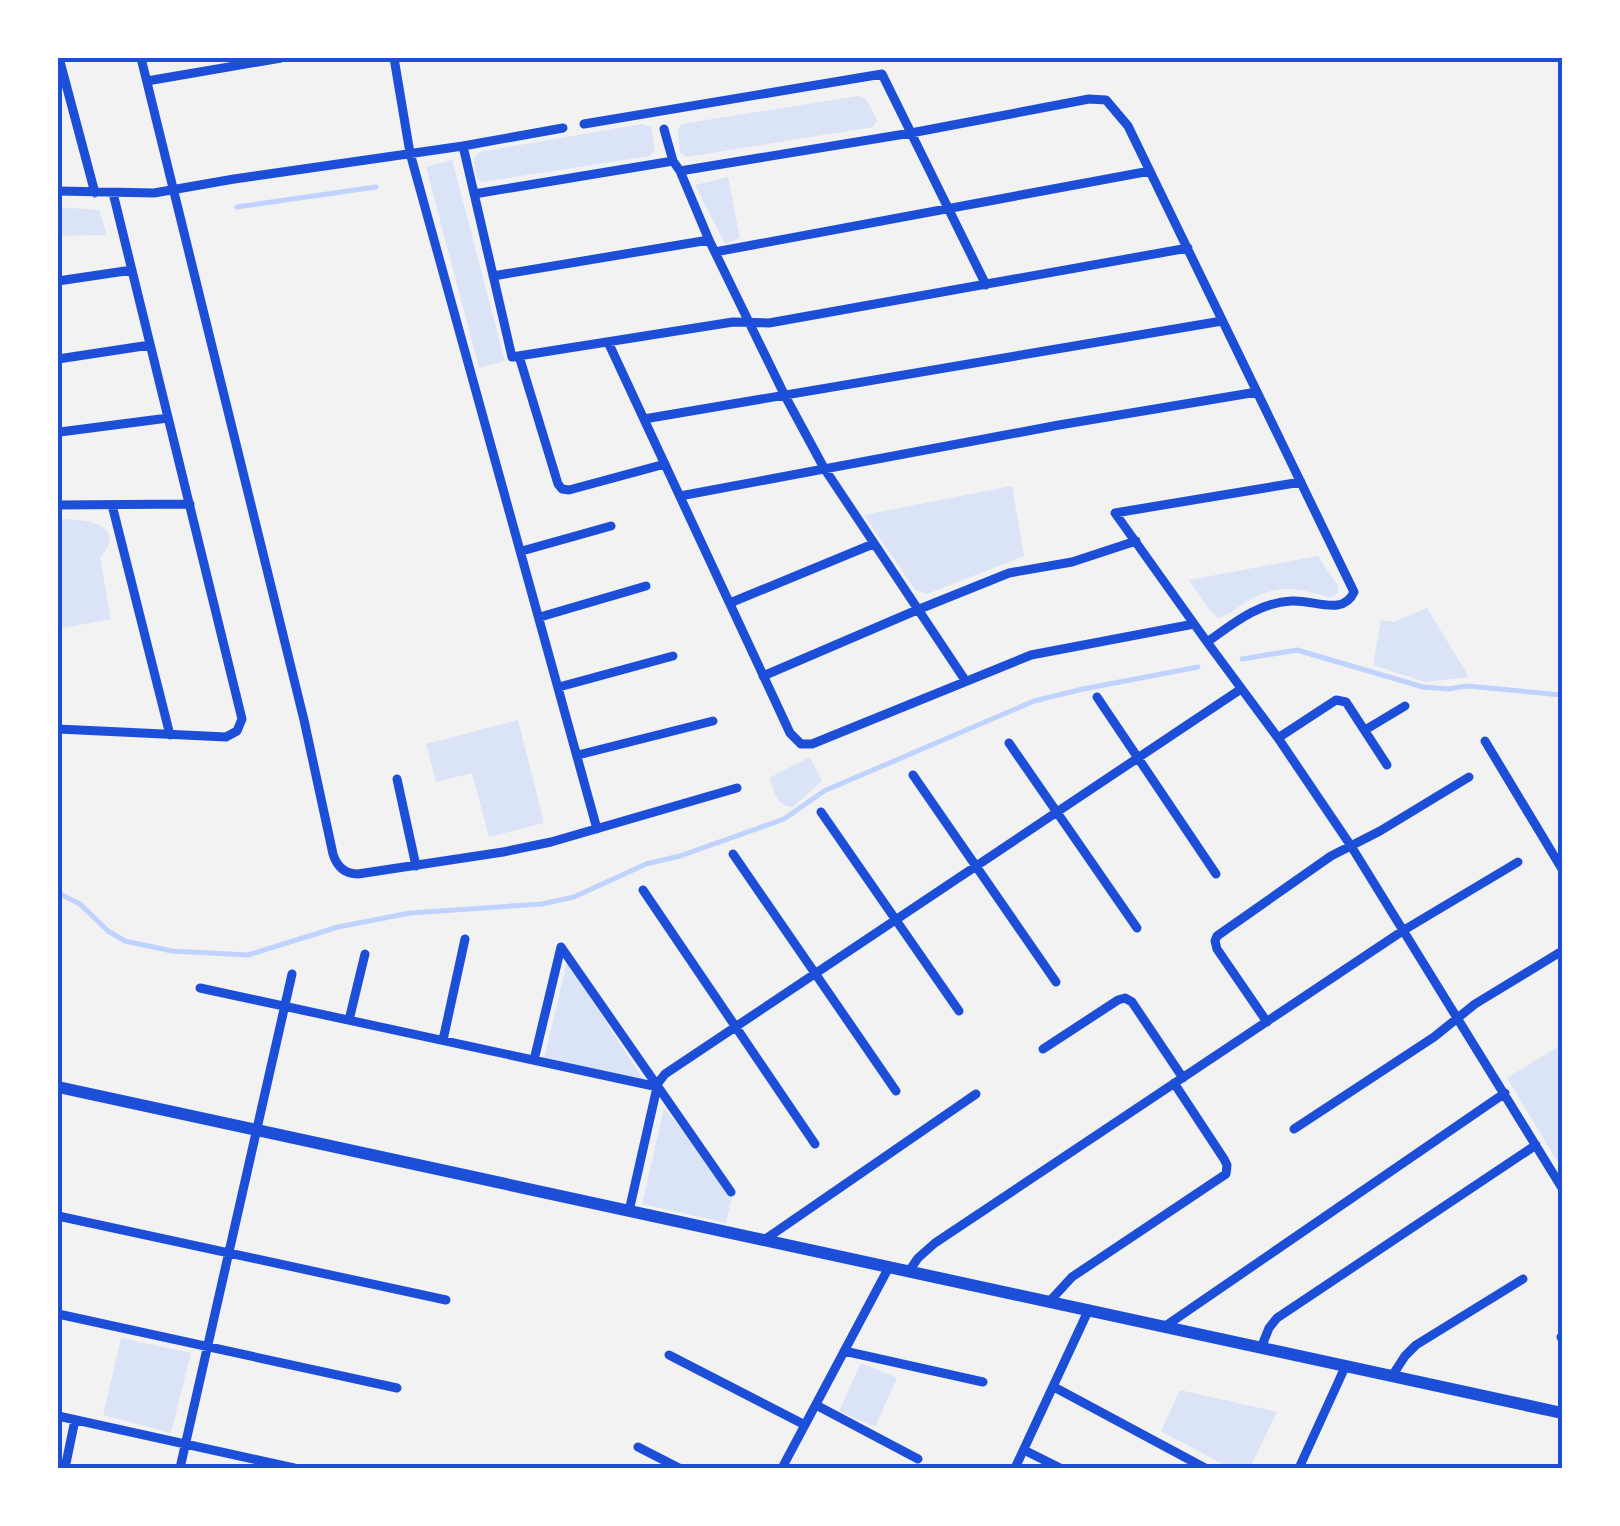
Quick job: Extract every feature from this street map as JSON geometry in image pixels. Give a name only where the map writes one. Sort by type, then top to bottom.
[{"type":"main road","points":[[58,1087],[1562,1413]]},
{"type":"street","points":[[59,58],[95,193]]},
{"type":"street","points":[[141,58],[335,860],[342,870],[358,874],[503,852],[737,788]]},
{"type":"street","points":[[147,81],[280,58]]},
{"type":"street","points":[[394,58],[410,153],[598,829]]},
{"type":"street","points":[[584,124],[882,74],[986,284]]},
{"type":"street","points":[[474,194],[912,133],[1088,99],[1106,100],[1128,126],[1354,592],[1348,602],[1336,606],[1305,601],[1265,606],[1206,642]]},
{"type":"street","points":[[58,191],[146,194],[563,128]]},
{"type":"street","points":[[664,129],[709,240],[824,468],[965,680]]},
{"type":"street","points":[[462,146],[512,357],[733,322],[769,324],[1188,248]]},
{"type":"street","points":[[715,252],[1150,171]]},
{"type":"street","points":[[58,729],[226,737],[241,725],[242,712],[113,193]]},
{"type":"street","points":[[493,276],[709,240]]},
{"type":"street","points":[[58,281],[132,270]]},
{"type":"street","points":[[644,419],[1222,321]]},
{"type":"street","points":[[608,342],[791,736],[800,744],[812,744],[1040,652],[1194,624]]},
{"type":"street","points":[[58,359],[150,346]]},
{"type":"street","points":[[519,356],[562,489],[665,464]]},
{"type":"street","points":[[680,496],[1257,392]]},
{"type":"street","points":[[60,432],[168,418]]},
{"type":"street","points":[[1301,482],[1116,512],[1352,846],[1562,1188]]},
{"type":"street","points":[[112,504],[170,734]]},
{"type":"street","points":[[58,505],[190,504]]},
{"type":"street","points":[[522,551],[611,526]]},
{"type":"street","points":[[764,676],[1009,573],[1072,562],[1136,541]]},
{"type":"street","points":[[730,603],[873,544]]},
{"type":"street","points":[[540,617],[646,586]]},
{"type":"street","points":[[559,686],[673,656]]},
{"type":"street","points":[[629,1210],[658,1086],[669,1071],[1241,690]]},
{"type":"street","points":[[1097,697],[1216,874]]},
{"type":"street","points":[[1278,738],[1341,699],[1387,765]]},
{"type":"street","points":[[1365,730],[1405,706]]},
{"type":"street","points":[[578,755],[713,721]]},
{"type":"street","points":[[1485,741],[1562,869]]},
{"type":"street","points":[[1010,743],[1137,928]]},
{"type":"street","points":[[913,775],[1056,982]]},
{"type":"street","points":[[1267,1022],[1217,949],[1215,940],[1220,932],[1331,856],[1469,776]]},
{"type":"street","points":[[398,779],[416,866]]},
{"type":"street","points":[[822,812],[959,1011]]},
{"type":"street","points":[[733,854],[896,1090]]},
{"type":"street","points":[[909,1271],[936,1242],[1404,930],[1518,862]]},
{"type":"street","points":[[643,890],[815,1144]]},
{"type":"street","points":[[443,1040],[464,939]]},
{"type":"street","points":[[534,1060],[561,947],[731,1192]]},
{"type":"street","points":[[1294,1130],[1434,1037],[1476,1004],[1562,951]]},
{"type":"street","points":[[349,1020],[365,954]]},
{"type":"street","points":[[180,1468],[292,974]]},
{"type":"street","points":[[200,988],[658,1086]]},
{"type":"street","points":[[1043,1049],[1126,998],[1132,1002],[1227,1165],[1226,1174],[1072,1277],[1049,1302]]},
{"type":"street","points":[[1164,1326],[1505,1093]]},
{"type":"street","points":[[764,1240],[976,1094]]},
{"type":"street","points":[[1261,1348],[1277,1318],[1536,1145]]},
{"type":"street","points":[[58,1216],[446,1300]]},
{"type":"street","points":[[782,1468],[889,1267]]},
{"type":"street","points":[[1392,1376],[1405,1356],[1426,1338],[1522,1280]]},
{"type":"street","points":[[1015,1468],[1089,1309]]},
{"type":"street","points":[[58,1314],[397,1388]]},
{"type":"street","points":[[844,1351],[982,1382]]},
{"type":"street","points":[[670,1355],[805,1424]]},
{"type":"street","points":[[1299,1468],[1346,1365]]},
{"type":"street","points":[[1054,1387],[1205,1468]]},
{"type":"street","points":[[816,1405],[918,1459]]},
{"type":"street","points":[[58,1416],[294,1468]]},
{"type":"street","points":[[64,1468],[75,1420]]},
{"type":"street","points":[[638,1447],[679,1468]]},
{"type":"street","points":[[1024,1450],[1060,1468]]},
{"type":"shaded area","points":[[858,96],[866,99],[877,120],[873,127],[686,157],[680,153],[681,124]]},
{"type":"shaded area","points":[[642,124],[651,127],[655,150],[650,156],[483,182],[477,179],[473,158],[479,152]]},
{"type":"shaded area","points":[[452,160],[505,361],[479,368],[426,167]]},
{"type":"shaded area","points":[[728,177],[740,238],[725,244],[695,185]]},
{"type":"shaded area","points":[[58,207],[99,210],[107,235],[58,236]]},
{"type":"shaded area","points":[[1012,486],[1024,556],[927,594],[915,590],[864,515]]},
{"type":"shaded area","points":[[58,519],[90,522],[106,530],[108,546],[100,558],[111,619],[58,629]]},
{"type":"shaded area","points":[[1318,556],[1338,586],[1337,594],[1330,598],[1298,590],[1278,590],[1257,596],[1218,618],[1189,580]]},
{"type":"shaded area","points":[[1427,608],[1469,677],[1425,682],[1373,665],[1381,620],[1393,622]]},
{"type":"shaded area","points":[[518,720],[544,823],[489,837],[472,773],[436,782],[426,744]]},
{"type":"shaded area","points":[[810,757],[822,781],[793,807],[783,804],[769,778]]},
{"type":"shaded area","points":[[567,962],[645,1082],[544,1059]]},
{"type":"shaded area","points":[[1562,1044],[1562,1169],[1507,1078]]},
{"type":"shaded area","points":[[664,1108],[733,1192],[726,1223],[642,1204]]},
{"type":"shaded area","points":[[121,1338],[191,1353],[171,1433],[103,1415]]},
{"type":"shaded area","points":[[861,1363],[897,1378],[875,1427],[839,1411]]},
{"type":"shaded area","points":[[1180,1390],[1277,1412],[1250,1468],[1230,1468],[1161,1431]]},
{"type":"waterway","points":[[237,207],[376,187]]},
{"type":"waterway","points":[[1242,659],[1297,650],[1423,687],[1467,686],[1562,695]]},
{"type":"waterway","points":[[58,893],[80,904],[108,931],[125,941],[172,951],[248,955],[338,927],[410,913],[542,904],[574,897],[646,864],[784,819],[824,791],[1034,701],[1198,667]]}]
